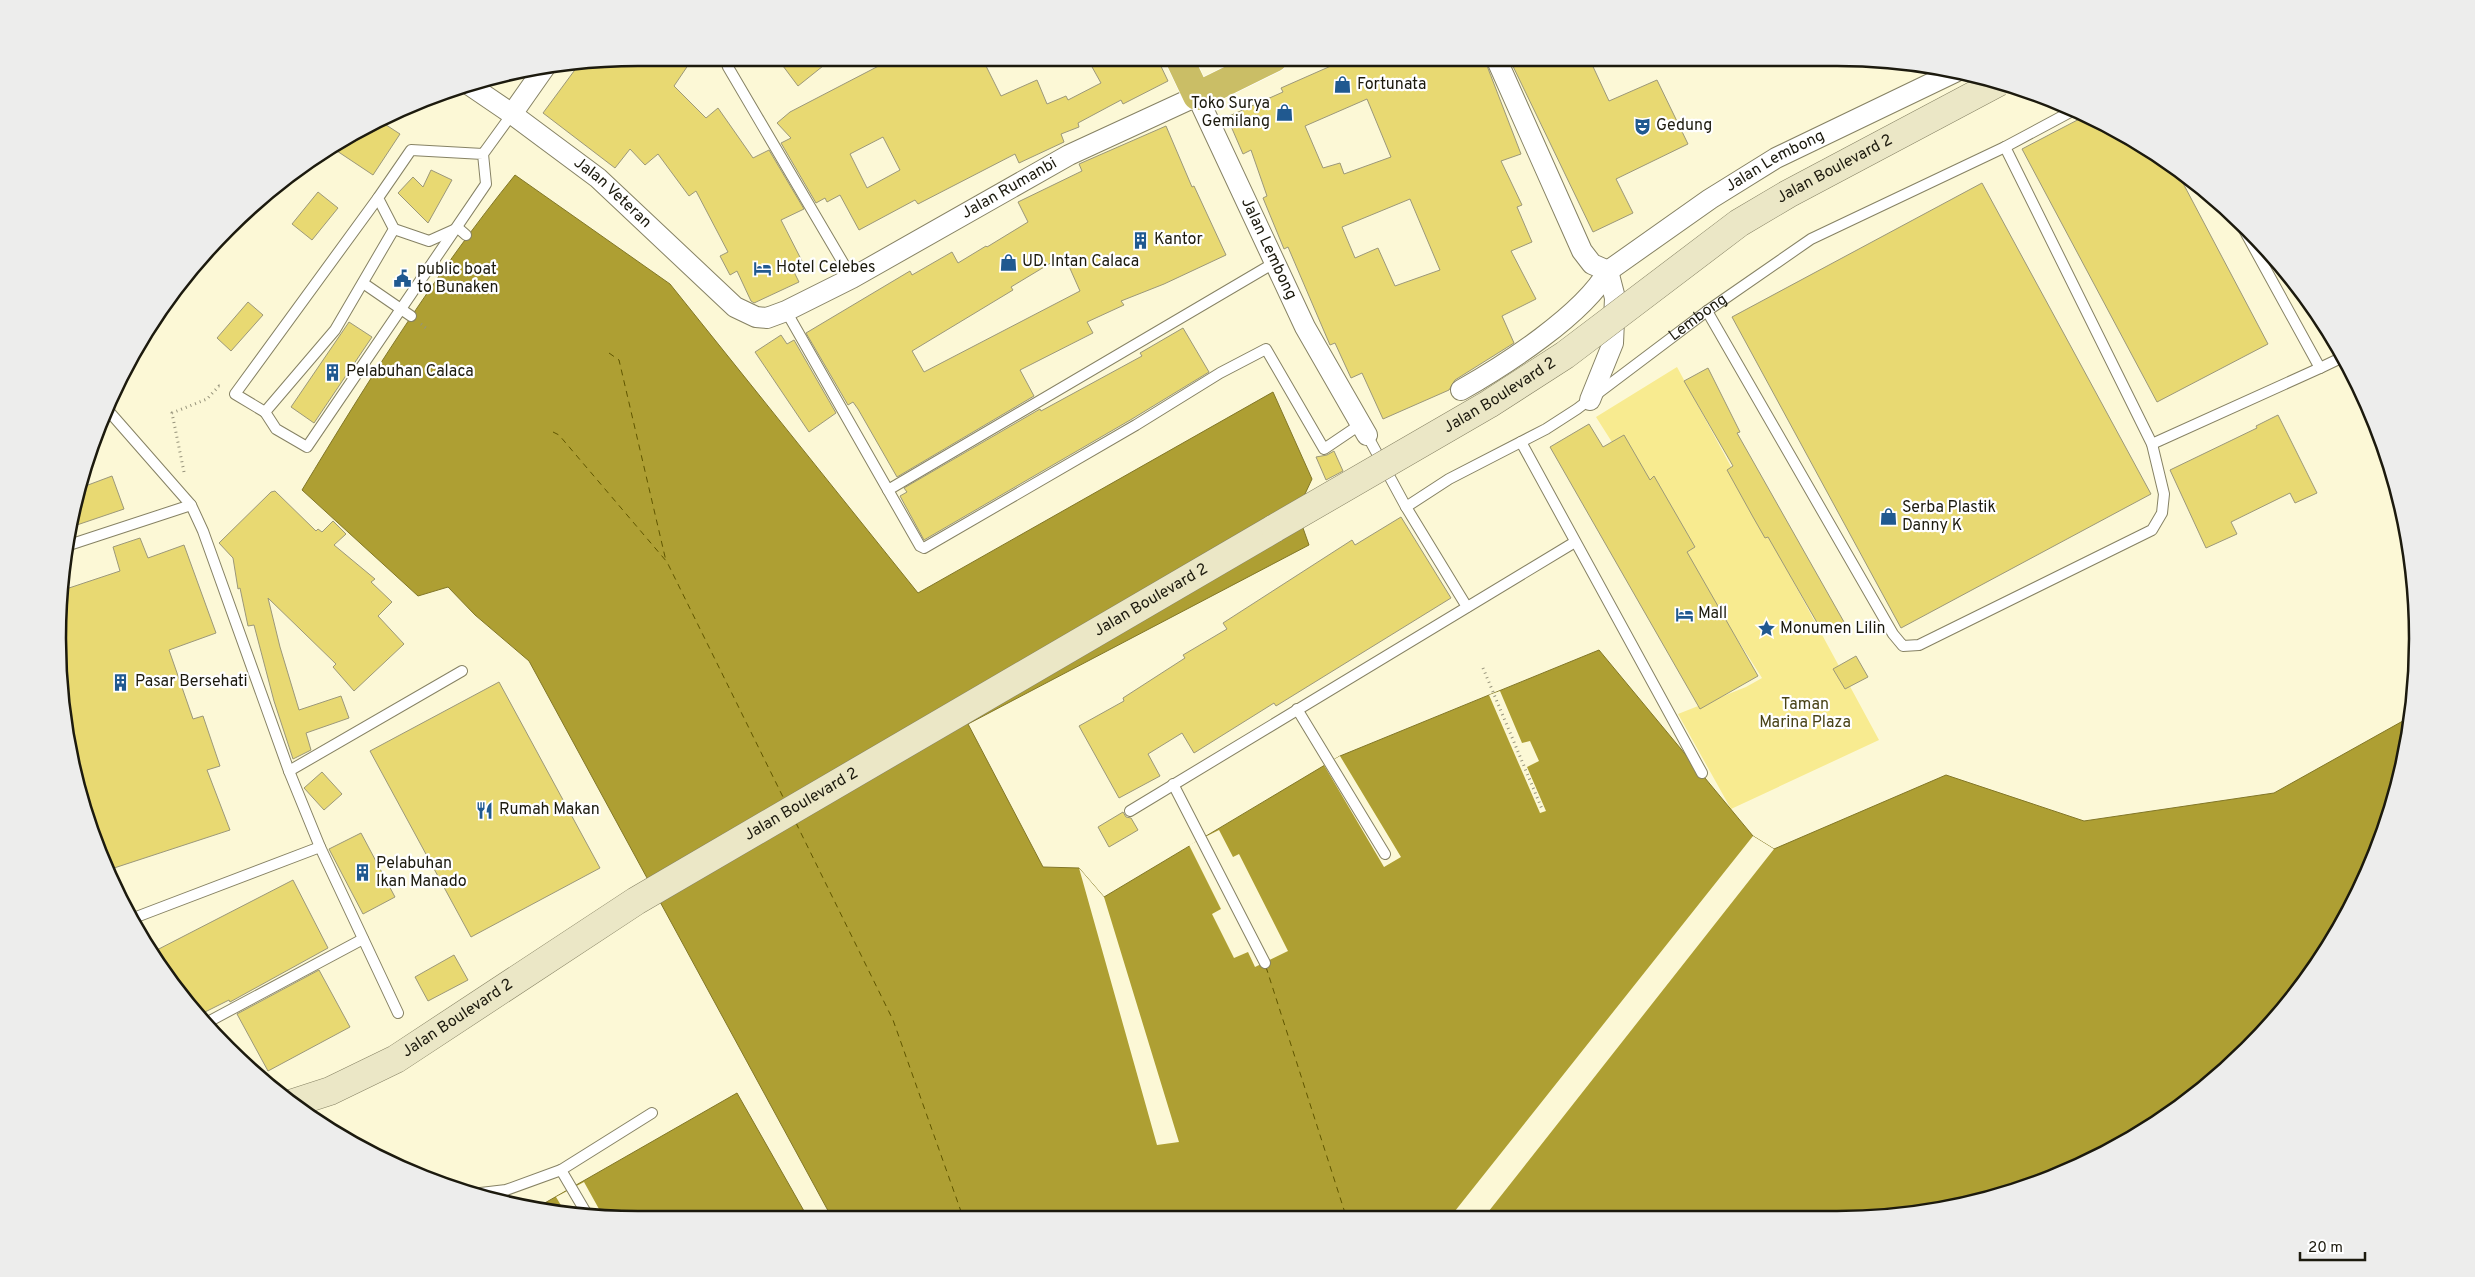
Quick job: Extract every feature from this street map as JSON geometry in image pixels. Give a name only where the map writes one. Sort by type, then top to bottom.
[{"type":"highway","name":"Jalan Lembong","points":[[1183,66],[1196,96]]},
{"type":"highway","name":"Jalan Rumanbi","points":[[1196,96],[1258,66]]},
{"type":"main road","name":"Jalan Boulevard 2","points":[[302,1100],[330,1092],[396,1059],[636,901],[1335,491],[1489,404],[1565,355],[1739,223],[1804,185],[1989,87]]},
{"type":"street","points":[[1500,66],[1582,251],[1592,264],[1608,272],[1615,298],[1612,343],[1590,400]]},
{"type":"street","points":[[512,114],[539,75]]},
{"type":"street","name":"Jalan Lembong","points":[[1608,272],[1710,199],[1776,158],[1946,77]]},
{"type":"street","name":"Jalan Veteran","points":[[477,90],[598,178],[735,307],[747,314]]},
{"type":"street","name":"Jalan Rumanbi","points":[[747,314],[767,318],[786,311],[852,278],[1069,155],[1196,96]]},
{"type":"street","name":"Jalan Lembong","points":[[1196,96],[1306,327],[1364,430]]},
{"type":"street","points":[[1461,390],[1538,339],[1593,294],[1608,272]]},
{"type":"lane","points":[[728,66],[852,278]]},
{"type":"lane","points":[[483,154],[411,150],[235,394],[265,412],[276,429],[307,447],[458,228],[486,184],[483,154],[512,114]]},
{"type":"lane","name":"Lembong","points":[[1406,507],[1449,479],[1546,429],[1590,400],[1707,311],[1811,239],[2005,147],[2066,115]]},
{"type":"lane","points":[[1707,311],[1893,634],[1903,646],[1919,645],[2152,530],[2162,513],[2164,494],[2152,444],[2005,147]]},
{"type":"lane","points":[[378,198],[394,229],[429,241],[458,228]]},
{"type":"lane","points":[[458,228],[466,235]]},
{"type":"lane","points":[[265,412],[335,330],[394,229]]},
{"type":"lane","points":[[2254,247],[2320,368]]},
{"type":"lane","points":[[888,490],[1274,263]]},
{"type":"lane","points":[[363,283],[411,316]]},
{"type":"lane","points":[[786,311],[920,546],[924,548],[1136,425],[1220,373],[1266,349],[1324,449],[1364,430],[1406,507],[1467,607]]},
{"type":"lane","points":[[2152,444],[2336,360]]},
{"type":"lane","points":[[112,415],[191,505],[203,530],[289,771],[320,847],[398,1013]]},
{"type":"lane","points":[[1521,442],[1702,773]]},
{"type":"lane","points":[[74,543],[191,505]]},
{"type":"lane","points":[[1130,811],[1576,542]]},
{"type":"lane","points":[[289,771],[462,671]]},
{"type":"lane","points":[[1297,709],[1385,854]]},
{"type":"lane","points":[[1173,784],[1265,963]]},
{"type":"lane","points":[[138,916],[320,847]]},
{"type":"lane","points":[[212,1020],[363,939]]},
{"type":"lane","points":[[492,1192],[506,1190],[561,1170],[652,1113]]},
{"type":"lane","points":[[561,1170],[583,1208]]},
{"type":"path","points":[[191,505],[172,414],[207,399],[220,386],[235,394]]},
{"type":"path","points":[[1482,668],[1542,809]]},
{"type":"green space","name":"Taman Marina Plaza","points":[[1677,367],[1879,740],[1731,809],[1678,714],[1746,687],[1762,678],[1596,417]]},
{"type":"shaded area","points":[[515,175],[670,284],[918,593],[1273,392],[1312,479],[1297,511],[1309,545],[968,724],[1043,867],[1079,868],[1104,897],[1340,756],[1599,650],[1753,836],[1774,849],[1946,775],[2084,821],[2274,793],[2403,721],[2389,787],[2365,857],[2350,892],[2332,925],[2290,987],[2267,1016],[2241,1043],[2214,1069],[2185,1092],[2123,1134],[2090,1152],[2055,1167],[1985,1191],[1911,1206],[1874,1210],[1836,1211],[828,1211],[529,661],[475,615],[448,587],[418,596],[302,490],[403,329],[485,213]]},
{"type":"shaded area","points":[[737,1093],[804,1211],[601,1210],[545,1203]]},
{"type":"pier","points":[[1500,691],[1522,743],[1530,741],[1539,761],[1527,767],[1546,811],[1540,813],[1489,695]]},
{"type":"pier","points":[[1340,756],[1401,857],[1384,867],[1324,765]]},
{"type":"pier","points":[[1219,830],[1233,857],[1239,854],[1288,951],[1255,967],[1248,952],[1234,958],[1212,914],[1221,909],[1189,845]]},
{"type":"pier","points":[[1753,836],[1774,849],[1489,1211],[1455,1211]]},
{"type":"pier","points":[[1079,868],[1104,897],[1179,1142],[1157,1145]]},
{"type":"pier","points":[[584,1182],[599,1210],[561,1206],[556,1197]]},
{"type":"building","points":[[688,66],[674,86],[706,118],[718,108],[753,158],[769,150],[804,209],[781,220],[804,265],[793,270],[799,282],[754,303],[751,301],[737,271],[730,275],[720,256],[728,252],[696,191],[689,196],[658,154],[645,165],[630,149],[615,168],[543,113],[575,70],[601,67]]},
{"type":"building","points":[[783,66],[823,66],[798,86]]},
{"type":"building","points":[[879,66],[986,66],[1001,96],[1037,80],[1047,104],[1066,96],[1068,100],[1101,83],[1091,66],[1161,66],[1168,81],[1123,104],[1121,100],[1078,123],[1079,127],[1061,134],[1064,142],[1019,163],[1015,154],[918,204],[915,200],[859,230],[840,195],[827,202],[825,198],[816,203],[781,143],[791,138],[777,123],[790,112]],"holes":[[[883,137],[900,170],[867,188],[850,154]]]},
{"type":"building","points":[[1331,66],[1487,66],[1521,154],[1501,161],[1522,205],[1517,207],[1532,242],[1511,251],[1536,299],[1502,316],[1514,343],[1455,380],[1449,390],[1383,419],[1362,373],[1351,378],[1335,343],[1330,345],[1288,247],[1284,249],[1263,198],[1267,196],[1251,150],[1243,154],[1227,117],[1283,92],[1281,88]],"holes":[[[1367,99],[1391,157],[1344,174],[1340,163],[1323,168],[1305,126]],[[1410,199],[1440,270],[1395,286],[1378,248],[1355,258],[1342,227]]]},
{"type":"building","points":[[1513,66],[1593,66],[1609,101],[1657,80],[1688,144],[1616,179],[1633,213],[1593,232]]},
{"type":"building","points":[[2078,120],[2123,143],[2183,184],[2268,344],[2157,402],[2022,149]]},
{"type":"building","points":[[386,125],[400,134],[373,175],[338,152]]},
{"type":"building","points":[[1166,126],[1192,187],[1194,186],[1226,255],[1164,284],[1121,301],[1124,305],[1087,322],[1093,333],[1020,370],[1034,396],[897,477],[858,409],[853,402],[848,405],[806,333],[910,271],[912,275],[952,252],[958,263],[1028,222],[1018,202],[1082,171],[1079,164]],"holes":[[[1064,255],[1080,291],[924,372],[912,351],[1013,290],[1011,287]]]},
{"type":"building","points":[[431,170],[452,180],[428,223],[398,193],[413,177],[423,187]]},
{"type":"building","points":[[1982,183],[2151,494],[1901,628],[1732,317]]},
{"type":"building","points":[[318,192],[338,208],[312,240],[292,224]]},
{"type":"building","points":[[248,302],[263,315],[231,351],[217,338]]},
{"type":"building","name":"Pelabuhan Calaca","points":[[349,322],[372,337],[314,423],[291,407]]},
{"type":"building","points":[[1183,328],[1209,372],[924,540],[900,496],[907,492],[904,488],[1040,409],[1041,411],[1142,356],[1140,353]]},
{"type":"building","points":[[781,335],[787,344],[794,340],[836,413],[809,432],[755,352]]},
{"type":"building","points":[[1708,368],[1740,432],[1737,433],[1844,622],[1823,633],[1768,537],[1765,538],[1727,470],[1733,466],[1684,381]]},
{"type":"building","points":[[2278,415],[2317,493],[2295,503],[2290,493],[2231,522],[2237,534],[2206,548],[2170,470],[2257,428],[2256,426]]},
{"type":"building","name":"Mall","points":[[1589,424],[1603,447],[1624,435],[1650,480],[1654,476],[1695,547],[1687,552],[1758,676],[1700,709],[1550,447]]},
{"type":"building","points":[[1334,451],[1343,471],[1326,480],[1316,457],[1327,455]]},
{"type":"building","points":[[112,476],[124,509],[78,525],[88,485]]},
{"type":"building","points":[[275,491],[316,531],[318,529],[322,532],[333,521],[346,534],[334,545],[375,579],[371,582],[392,602],[378,616],[404,644],[354,691],[333,667],[336,664],[268,598],[280,647],[299,710],[341,696],[349,718],[306,733],[311,750],[293,759],[274,701],[254,625],[248,626],[240,588],[238,589],[233,558],[219,543],[271,492]]},
{"type":"building","points":[[1401,517],[1451,598],[1276,706],[1274,703],[1194,753],[1182,733],[1148,754],[1160,776],[1119,798],[1079,726],[1124,701],[1123,698],[1185,658],[1183,655],[1227,629],[1223,623],[1352,540],[1355,545]]},
{"type":"building","name":"Pasar Bersehati","points":[[140,538],[148,558],[184,545],[216,633],[169,650],[193,719],[203,716],[220,766],[207,770],[230,830],[115,868],[97,822],[77,750],[67,676],[66,638],[68,588],[120,571],[113,547]]},
{"type":"building","points":[[1856,656],[1868,677],[1845,689],[1833,669]]},
{"type":"building","name":"Rumah Makan","points":[[499,682],[600,868],[471,937],[370,751]]},
{"type":"building","points":[[322,772],[342,794],[324,810],[304,788]]},
{"type":"building","points":[[1123,812],[1126,817],[1131,818],[1138,830],[1109,847],[1098,827]]},
{"type":"building","name":"Pelabuhan Ikan Manado","points":[[361,833],[395,897],[363,914],[329,849]]},
{"type":"building","points":[[293,880],[328,948],[230,1002],[229,1000],[205,1012],[159,949]]},
{"type":"building","points":[[454,955],[468,980],[428,1001],[415,977]]},
{"type":"building","points":[[319,970],[350,1027],[268,1071],[237,1014]]},
{"type":"ferry route","points":[[609,353],[619,360],[666,561]]},
{"type":"ferry route","points":[[553,432],[559,435],[667,562],[784,799]]},
{"type":"ferry route","points":[[796,823],[893,1020],[961,1211]]},
{"type":"ferry route","points":[[1266,967],[1344,1211]]},
{"type":"place","name":"Fortunata","points":[[1343,85]]},
{"type":"place","name":"Toko Surya Gemilang","points":[[1284,113]]},
{"type":"place","name":"Gedung","points":[[1642,126]]},
{"type":"place","name":"Kantor","points":[[1140,240]]},
{"type":"place","name":"UD. Intan Calaca","points":[[1008,262]]},
{"type":"place","name":"Hotel Celebes","points":[[762,268]]},
{"type":"place","name":"public boat to Bunaken","points":[[403,279]]},
{"type":"place","name":"Pelabuhan Calaca","points":[[332,372]]},
{"type":"place","name":"Serba Plastik Danny K","points":[[1888,517]]},
{"type":"place","name":"Mall","points":[[1684,614]]},
{"type":"place","name":"Monumen Lilin","points":[[1766,629]]},
{"type":"place","name":"Pasar Bersehati","points":[[121,682]]},
{"type":"place","name":"Rumah Makan","points":[[485,810]]},
{"type":"place","name":"Pelabuhan Ikan Manado","points":[[362,873]]}]
